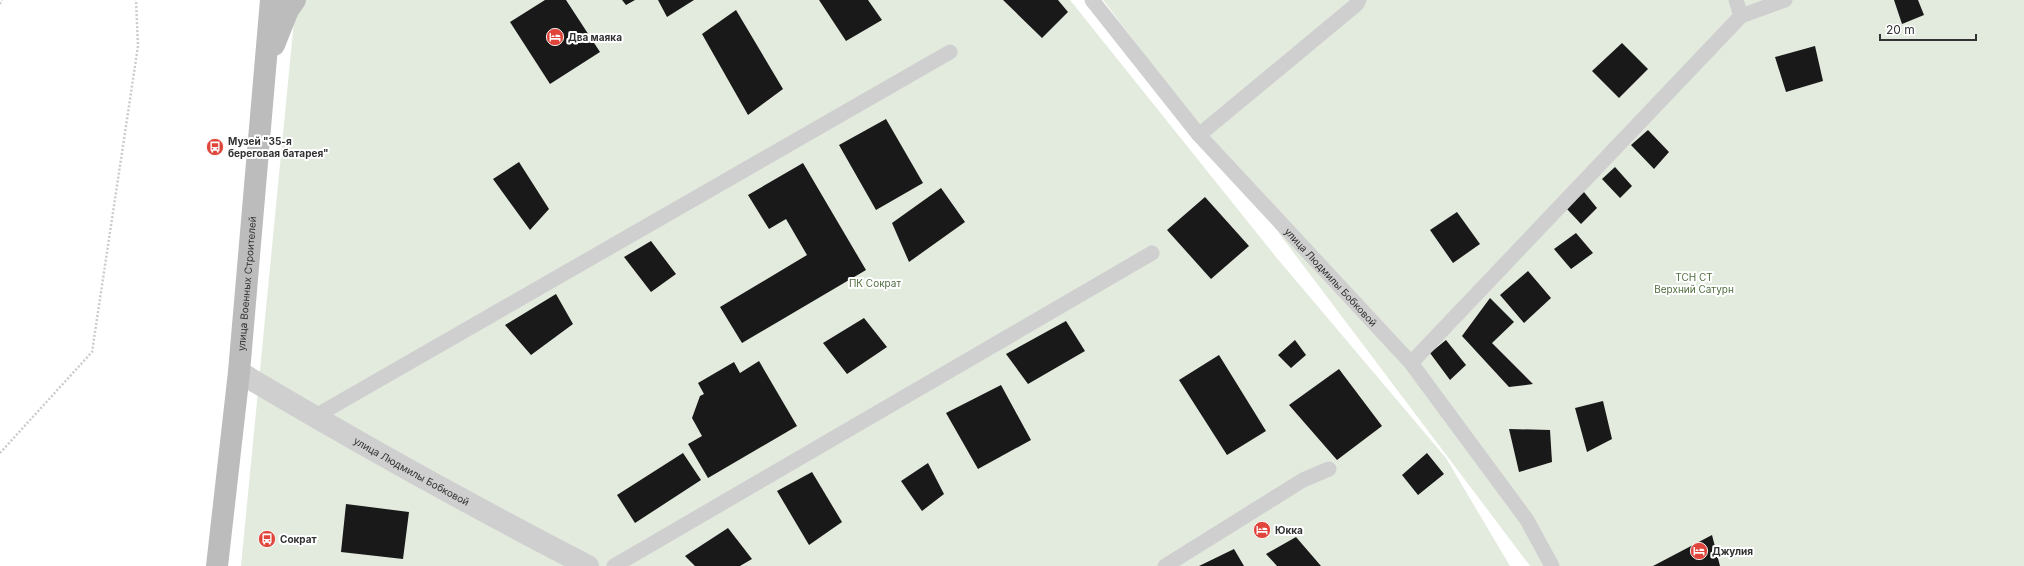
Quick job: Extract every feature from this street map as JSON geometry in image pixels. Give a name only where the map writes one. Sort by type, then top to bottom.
[{"type":"main road","name":"улица Военных Строителей","points":[[217,566],[239,372],[271,0]]},
{"type":"main road","points":[[265,67],[288,10],[295,0]]},
{"type":"street","name":"улица Людмилы Бобковой","points":[[239,372],[314,417],[527,535],[588,566]]},
{"type":"lane","name":"улица Людмилы Бобковой","points":[[1092,0],[1200,135],[1410,363],[1527,520],[1552,566]]},
{"type":"lane","points":[[1200,135],[1357,4],[1359,0]]},
{"type":"lane","points":[[1736,0],[1741,16]]},
{"type":"lane","points":[[1410,363],[1741,16],[1785,0]]},
{"type":"lane","points":[[314,417],[950,52]]},
{"type":"lane","points":[[614,566],[1152,254]]},
{"type":"lane","points":[[1165,566],[1303,480],[1329,469]]},
{"type":"path","points":[[0,4],[2,0]]},
{"type":"path","points":[[0,453],[92,352],[138,46],[136,0]]},
{"type":"green space","name":"ПК Сократ","points":[[296,0],[1070,0],[1276,257],[1446,458],[1510,566],[241,566]]},
{"type":"green space","name":"ТСН СТ Верхний Сатурн","points":[[1103,0],[2024,0],[2024,566],[1530,566]]},
{"type":"building","name":"Два маяка","points":[[545,0],[566,0],[600,52],[550,84],[510,22]]},
{"type":"building","points":[[622,0],[635,0],[626,5]]},
{"type":"building","points":[[658,0],[694,0],[667,17]]},
{"type":"building","points":[[819,0],[868,0],[882,20],[846,41]]},
{"type":"building","points":[[1003,0],[1058,0],[1068,12],[1042,38]]},
{"type":"building","points":[[1894,0],[1918,0],[1924,15],[1902,24]]},
{"type":"building","points":[[736,10],[783,89],[748,115],[702,34]]},
{"type":"building","points":[[1622,43],[1648,69],[1619,98],[1592,71]]},
{"type":"building","points":[[1815,46],[1823,81],[1786,92],[1775,57]]},
{"type":"building","points":[[886,119],[923,183],[876,210],[839,145]]},
{"type":"building","points":[[1648,130],[1669,152],[1654,169],[1631,145]]},
{"type":"building","points":[[519,162],[549,209],[530,230],[493,179]]},
{"type":"building","points":[[803,163],[866,270],[742,343],[720,307],[807,255],[786,219],[769,229],[748,195]]},
{"type":"building","points":[[1615,167],[1632,186],[1620,198],[1602,179]]},
{"type":"building","points":[[941,188],[965,222],[909,262],[892,223]]},
{"type":"building","points":[[1584,192],[1597,208],[1581,224],[1566,208]]},
{"type":"building","points":[[1205,197],[1249,246],[1211,279],[1167,230]]},
{"type":"building","points":[[1457,212],[1480,244],[1453,263],[1430,230]]},
{"type":"building","points":[[1576,233],[1593,253],[1571,269],[1554,249]]},
{"type":"building","points":[[651,241],[676,274],[651,292],[624,257]]},
{"type":"building","points":[[1528,271],[1551,298],[1524,323],[1500,295]]},
{"type":"building","points":[[556,294],[573,324],[531,355],[505,325]]},
{"type":"building","points":[[1490,298],[1514,322],[1492,343],[1533,384],[1509,387],[1462,336]]},
{"type":"building","points":[[864,318],[887,347],[847,374],[823,343]]},
{"type":"building","points":[[1066,321],[1085,351],[1028,384],[1006,354]]},
{"type":"building","points":[[1295,340],[1306,355],[1291,368],[1278,355]]},
{"type":"building","points":[[1446,340],[1466,365],[1450,380],[1430,353]]},
{"type":"building","points":[[1219,355],[1266,431],[1227,455],[1179,380]]},
{"type":"building","points":[[759,361],[797,426],[708,478],[688,444],[702,436],[692,418],[700,396],[704,394],[698,383],[734,362],[740,373]]},
{"type":"building","points":[[1339,369],[1382,426],[1337,460],[1289,405]]},
{"type":"building","points":[[1001,385],[1031,440],[978,469],[946,413]]},
{"type":"building","points":[[1603,401],[1612,439],[1587,452],[1575,408]]},
{"type":"building","points":[[1509,429],[1550,430],[1552,462],[1519,472]]},
{"type":"building","points":[[683,453],[701,480],[635,523],[617,495]]},
{"type":"building","points":[[1427,453],[1444,474],[1418,495],[1402,475]]},
{"type":"building","points":[[928,463],[944,494],[922,511],[901,481]]},
{"type":"building","points":[[812,472],[842,522],[809,545],[777,491]]},
{"type":"building","points":[[346,504],[409,512],[403,559],[341,552]]},
{"type":"building","points":[[728,528],[752,559],[740,566],[695,566],[685,556]]},
{"type":"building","name":"Джулия","points":[[1712,535],[1720,566],[1653,566]]},
{"type":"building","points":[[1296,537],[1321,566],[1277,566],[1266,554]]},
{"type":"building","points":[[1234,549],[1244,566],[1199,566]]},
{"type":"place","name":"Два маяка","points":[[555,37]]},
{"type":"place","name":"Музей \"35-я береговая батарея\"","points":[[215,147]]},
{"type":"place","name":"Юкка","points":[[1262,530]]},
{"type":"place","name":"Сократ","points":[[267,539]]},
{"type":"place","name":"Джулия","points":[[1699,551]]}]
